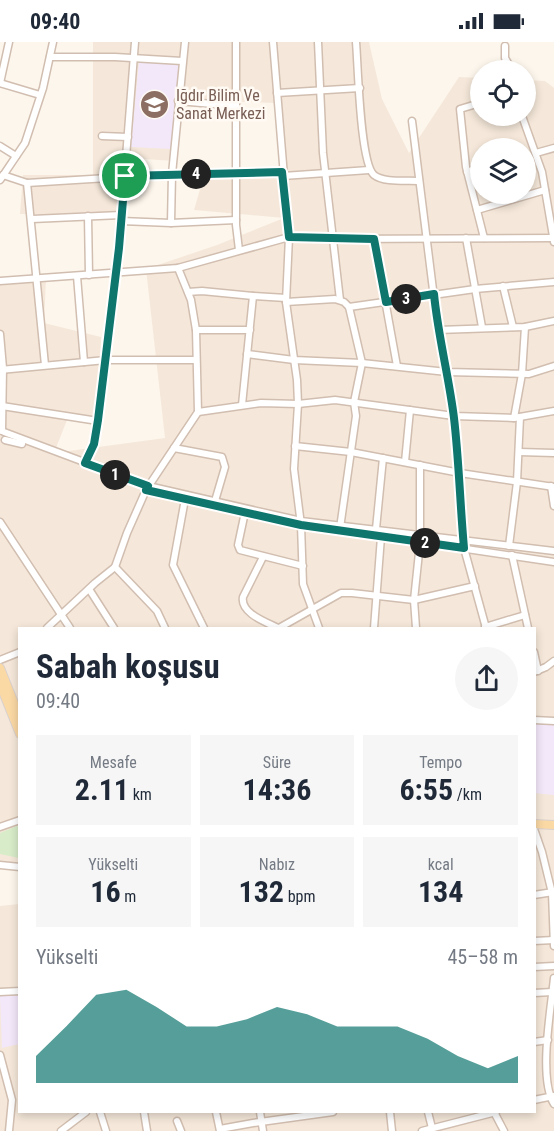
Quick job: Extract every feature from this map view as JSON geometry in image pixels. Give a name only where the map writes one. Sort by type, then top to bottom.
[{"type":"main road","points":[[1,674],[18,713]]},
{"type":"main road","points":[[0,684],[18,729]]},
{"type":"main road","points":[[536,826],[554,825]]},
{"type":"street","points":[[9,42],[0,83],[40,94]]},
{"type":"street","points":[[53,42],[25,143],[2,177],[27,183],[172,174],[282,174],[369,170]]},
{"type":"street","points":[[85,463],[94,444],[106,360],[125,176],[135,42]]},
{"type":"street","points":[[171,223],[172,174],[185,42]]},
{"type":"street","points":[[236,42],[236,220],[239,250]]},
{"type":"street","points":[[273,42],[282,174],[289,237],[286,300],[298,404],[295,478],[301,523],[303,584],[319,627]]},
{"type":"street","points":[[318,42],[323,153],[340,300]]},
{"type":"street","points":[[356,42],[363,140],[369,170],[375,177],[382,179],[419,181]]},
{"type":"street","points":[[505,46],[506,60]]},
{"type":"street","points":[[50,57],[182,61]]},
{"type":"street","points":[[277,93],[360,88]]},
{"type":"street","points":[[178,101],[236,106]]},
{"type":"street","points":[[470,106],[460,109],[467,172],[484,238]]},
{"type":"street","points":[[412,121],[438,330],[454,416],[464,544],[485,627]]},
{"type":"street","points":[[102,136],[128,137]]},
{"type":"street","points":[[0,146],[16,156]]},
{"type":"street","points":[[536,151],[554,148]]},
{"type":"street","points":[[0,281],[178,268],[289,237],[554,240],[542,172],[536,154]]},
{"type":"street","points":[[27,183],[45,365]]},
{"type":"street","points":[[477,210],[545,193],[554,194]]},
{"type":"street","points":[[32,219],[88,216],[171,223],[236,220]]},
{"type":"street","points":[[88,216],[89,275]]},
{"type":"street","points":[[465,238],[482,327]]},
{"type":"street","points":[[374,239],[397,366]]},
{"type":"street","points":[[48,627],[115,567],[147,488],[198,412],[196,330],[191,300],[178,268]]},
{"type":"street","points":[[76,276],[84,362]]},
{"type":"street","points":[[349,307],[434,294],[554,282]]},
{"type":"street","points":[[503,286],[513,327]]},
{"type":"street","points":[[188,292],[202,291],[286,300],[316,298],[340,300],[349,307],[362,363],[354,402],[356,416],[340,528]]},
{"type":"street","points":[[242,405],[253,296]]},
{"type":"street","points":[[438,330],[525,327],[554,321]]},
{"type":"street","points":[[509,546],[517,482],[519,452],[517,418],[525,327]]},
{"type":"street","points":[[196,330],[250,330]]},
{"type":"street","points":[[0,334],[2,432],[6,435],[3,441],[16,441],[147,488],[245,512],[381,537],[554,551]]},
{"type":"street","points":[[247,354],[447,372],[529,374],[554,366]]},
{"type":"street","points":[[2,369],[106,360],[196,360]]},
{"type":"street","points":[[198,412],[242,405],[298,404],[335,400],[454,416],[517,418],[554,411]]},
{"type":"street","points":[[2,406],[98,421]]},
{"type":"street","points":[[405,462],[410,410]]},
{"type":"street","points":[[2,432],[147,488],[215,501],[301,523]]},
{"type":"street","points":[[295,446],[351,452],[460,473],[552,487],[554,506]]},
{"type":"street","points":[[174,448],[222,457],[225,467],[215,501]]},
{"type":"street","points":[[519,452],[554,453]]},
{"type":"street","points":[[376,529],[383,458]]},
{"type":"street","points":[[416,627],[414,600],[420,539],[420,465]]},
{"type":"street","points":[[185,499],[173,566],[204,627]]},
{"type":"street","points":[[245,512],[238,548],[240,550],[303,566]]},
{"type":"street","points":[[0,522],[69,627]]},
{"type":"street","points":[[340,528],[376,529],[420,539]]},
{"type":"street","points":[[376,627],[381,537]]},
{"type":"street","points":[[464,544],[554,562]]},
{"type":"street","points":[[512,555],[528,627]]},
{"type":"street","points":[[263,557],[243,597],[242,604],[245,610],[276,627]]},
{"type":"street","points":[[115,567],[157,611],[165,627]]},
{"type":"street","points":[[281,627],[294,622],[311,609],[341,593],[414,600],[475,586]]},
{"type":"street","points":[[89,589],[113,627]]},
{"type":"street","points":[[488,627],[525,615]]},
{"type":"street","points":[[0,660],[18,653]]},
{"type":"street","points":[[536,671],[554,661]]},
{"type":"street","points":[[536,720],[554,721]]},
{"type":"street","points":[[0,827],[18,821]]},
{"type":"street","points":[[536,832],[553,892],[554,946]]},
{"type":"street","points":[[536,853],[542,852]]},
{"type":"street","points":[[0,865],[18,867]]},
{"type":"street","points":[[536,895],[553,892]]},
{"type":"street","points":[[536,941],[554,940]]},
{"type":"street","points":[[536,967],[554,966]]},
{"type":"street","points":[[554,978],[546,1061],[554,1104]]},
{"type":"street","points":[[0,992],[18,991]]},
{"type":"street","points":[[536,993],[553,996]]},
{"type":"street","points":[[536,1042],[548,1040]]},
{"type":"street","points":[[0,1054],[12,1100],[9,1131]]},
{"type":"street","points":[[546,1061],[554,1059]]},
{"type":"street","points":[[536,1100],[552,1096]]},
{"type":"street","points":[[63,1130],[85,1113]]},
{"type":"street","points":[[100,1113],[106,1131]]},
{"type":"street","points":[[144,1113],[147,1131]]},
{"type":"street","points":[[216,1113],[220,1130],[306,1113]]},
{"type":"street","points":[[260,1113],[263,1131]]},
{"type":"street","points":[[390,1113],[392,1131]]},
{"type":"street","points":[[428,1113],[436,1129]]},
{"type":"street","points":[[464,1113],[466,1119]]},
{"type":"street","points":[[422,1131],[491,1113]]},
{"type":"street","points":[[495,1113],[504,1131]]},
{"type":"street","points":[[177,1121],[181,1131]]},
{"type":"shaded area","points":[[93,42],[369,42],[382,99],[409,153],[459,77],[470,78],[470,126],[536,126],[536,81],[545,81],[554,88],[554,1131],[0,1131],[0,906],[18,904],[18,1113],[536,1113],[536,627],[18,627],[18,864],[0,864],[0,281],[46,279],[44,323],[101,337],[98,419],[67,420],[54,453],[165,438],[146,269],[217,245],[284,218],[194,210],[205,172],[282,168],[276,103],[182,100],[175,161],[128,158],[120,215],[20,214],[23,175],[93,175]]},
{"type":"shaded area","name":"Iğdır Bilim Ve Sanat Merkezi","points":[[139,61],[179,61],[171,149],[131,147]]},
{"type":"shaded area","points":[[536,723],[554,723],[554,795],[536,793]]},
{"type":"shaded area","points":[[18,995],[18,1044],[2,1048],[0,996]]},
{"type":"green space","points":[[18,825],[18,858],[0,854],[0,833]]},
{"type":"place","name":"Iğdır Bilim Ve Sanat Merkezi","points":[[155,104]]},
{"type":"route","points":[[282,172],[289,237],[374,239],[386,302],[434,294],[438,330],[454,416],[464,548],[301,525],[146,490],[148,486],[85,463],[94,444],[98,420],[119,248],[125,176],[282,172]]}]
